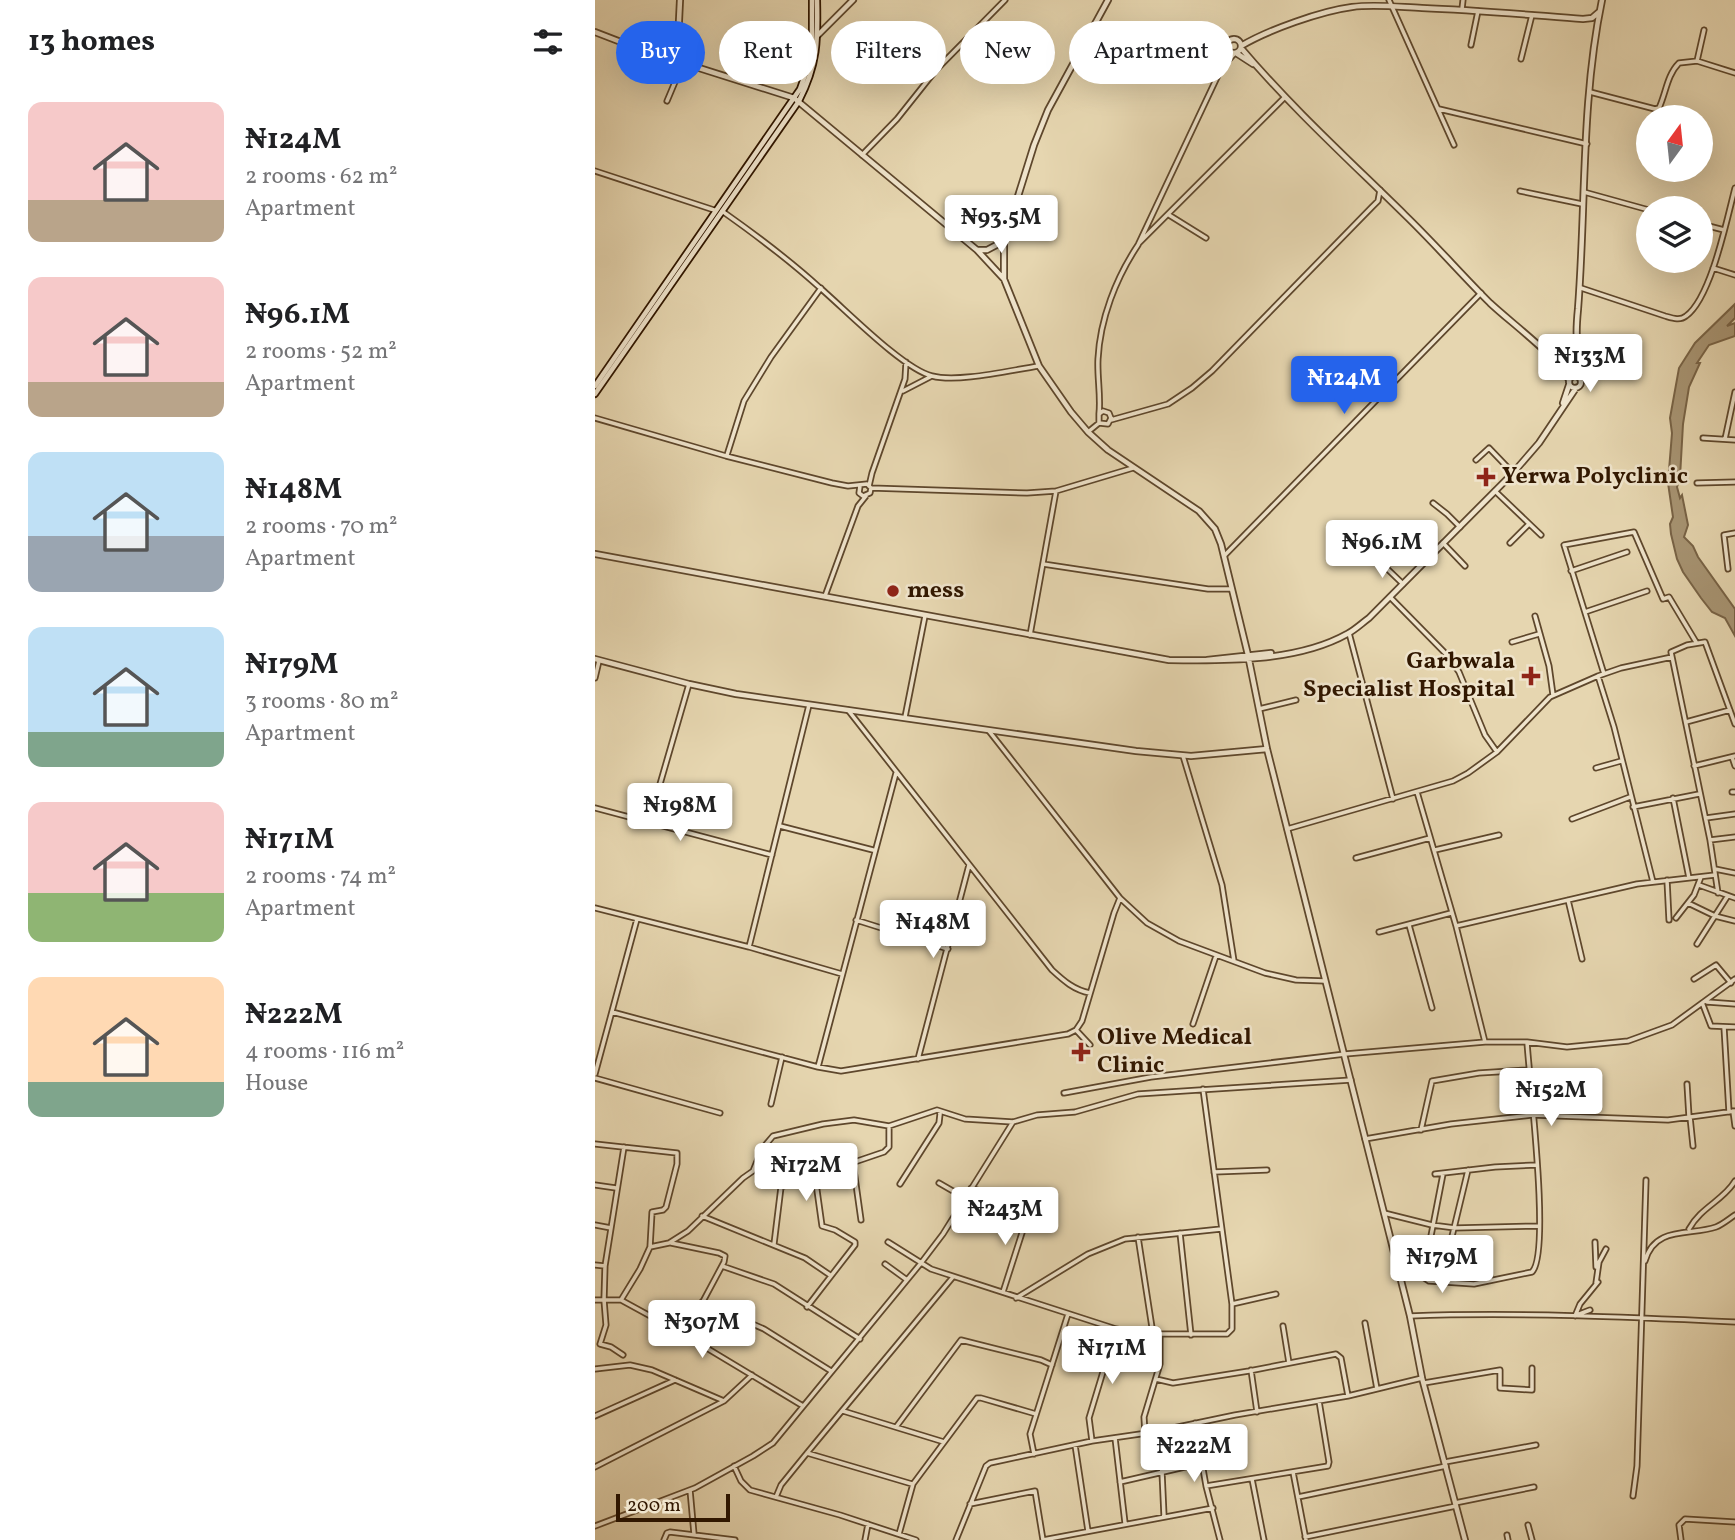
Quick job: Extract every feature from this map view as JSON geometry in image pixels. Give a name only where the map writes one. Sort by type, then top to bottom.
[{"type":"street","points":[[679,21],[680,0]]},
{"type":"street","points":[[595,394],[797,99],[813,69],[818,35],[814,0]]},
{"type":"street","points":[[595,386],[714,211],[797,99],[812,55],[814,0]]},
{"type":"street","points":[[818,35],[853,0]]},
{"type":"street","points":[[862,156],[936,70],[1005,0]]},
{"type":"street","points":[[1097,21],[1108,0]]},
{"type":"street","points":[[1346,0],[1348,8]]},
{"type":"street","points":[[1389,0],[1454,145]]},
{"type":"street","points":[[1462,9],[1463,0]]},
{"type":"street","points":[[1561,410],[1572,379],[1576,342],[1593,48],[1602,0]]},
{"type":"street","points":[[1233,39],[1255,38],[1348,8],[1392,6],[1462,9],[1589,19],[1600,11]]},
{"type":"street","points":[[1471,45],[1478,11]]},
{"type":"street","points":[[1521,60],[1532,15]]},
{"type":"street","points":[[1697,61],[1704,30]]},
{"type":"street","points":[[595,32],[616,40]]},
{"type":"street","points":[[1233,51],[1255,38]]},
{"type":"street","points":[[595,554],[1159,658],[1203,661],[1248,657],[1308,649],[1349,633],[1390,597],[1513,473],[1581,384],[1572,379],[1481,293],[1285,97],[1256,66],[1237,40]]},
{"type":"street","points":[[1233,53],[1256,66]]},
{"type":"street","points":[[1590,92],[1655,109],[1659,108],[1672,71],[1679,63],[1697,61],[1735,73]]},
{"type":"street","points":[[705,70],[797,99],[977,250],[1004,279],[1039,366],[1062,402],[1088,432],[1133,468],[1206,517],[1215,529],[1248,657],[1267,749],[1410,1316],[1423,1380],[1465,1540]]},
{"type":"street","points":[[1004,279],[1004,241],[1041,126],[1069,74]]},
{"type":"street","points":[[667,101],[675,84]]},
{"type":"street","points":[[1099,423],[1098,360],[1104,319],[1122,269],[1137,245],[1215,84]]},
{"type":"street","points":[[1137,245],[1285,97]]},
{"type":"street","points":[[1439,109],[1587,144]]},
{"type":"street","points":[[595,178],[596,172],[714,211]]},
{"type":"street","points":[[1735,188],[1713,268],[1735,275]]},
{"type":"street","points":[[1099,423],[1106,425],[1111,420],[1168,404],[1212,371],[1378,201],[1380,190]]},
{"type":"street","points":[[1520,191],[1582,204]]},
{"type":"street","points":[[1584,192],[1636,206]]},
{"type":"street","points":[[1378,201],[1388,199]]},
{"type":"street","points":[[722,211],[776,249],[906,362],[932,376],[951,378],[1039,366]]},
{"type":"street","points":[[1168,215],[1206,238]]},
{"type":"street","points":[[1713,227],[1724,230]]},
{"type":"street","points":[[977,250],[987,250],[1004,241]]},
{"type":"street","points":[[1581,288],[1665,316],[1683,318],[1699,302],[1711,273]]},
{"type":"street","points":[[726,456],[744,401],[771,357],[821,288]]},
{"type":"street","points":[[1224,556],[1481,293]]},
{"type":"street","points":[[1572,379],[1581,370],[1576,342]]},
{"type":"street","points":[[1550,358],[1566,360],[1574,352]]},
{"type":"street","points":[[1557,360],[1571,370],[1576,388]]},
{"type":"street","points":[[858,506],[869,491],[872,473],[901,392],[907,371],[906,362]]},
{"type":"street","points":[[901,392],[932,376]]},
{"type":"street","points":[[1725,439],[1735,392]]},
{"type":"street","points":[[1100,401],[1111,420]]},
{"type":"street","points":[[1098,414],[1107,412],[1125,416]]},
{"type":"street","points":[[595,418],[726,456],[869,491],[1056,491],[1133,468]]},
{"type":"street","points":[[1088,432],[1099,423]]},
{"type":"street","points":[[1703,438],[1735,440]]},
{"type":"street","points":[[1476,460],[1488,448],[1513,473]]},
{"type":"street","points":[[824,598],[858,506],[860,489],[872,473]]},
{"type":"street","points":[[1697,483],[1735,482]]},
{"type":"street","points":[[860,489],[869,491]]},
{"type":"street","points":[[1030,635],[1056,491]]},
{"type":"street","points":[[1495,491],[1541,535]]},
{"type":"street","points":[[1433,503],[1459,527]]},
{"type":"street","points":[[1510,543],[1529,524]]},
{"type":"street","points":[[1604,674],[1564,545],[1635,533],[1663,599],[1669,597],[1696,642]]},
{"type":"street","points":[[1728,569],[1724,535],[1735,533]]},
{"type":"street","points":[[1443,543],[1465,566]]},
{"type":"street","points":[[1571,571],[1627,552]]},
{"type":"street","points":[[1377,559],[1403,584]]},
{"type":"street","points":[[1043,564],[1208,589],[1231,589]]},
{"type":"street","points":[[1585,612],[1647,591]]},
{"type":"street","points":[[1390,597],[1447,655],[1459,672],[1485,735],[1497,752]]},
{"type":"street","points":[[905,717],[925,616]]},
{"type":"street","points":[[1535,616],[1549,666],[1553,695]]},
{"type":"street","points":[[1349,633],[1393,799]]},
{"type":"street","points":[[1512,642],[1539,634]]},
{"type":"street","points":[[1718,893],[1710,840],[1671,652],[1696,642],[1705,642],[1735,724]]},
{"type":"street","points":[[1287,829],[1453,781],[1497,752],[1553,695],[1604,674],[1672,657]]},
{"type":"street","points":[[595,678],[597,660],[736,694],[1183,756],[1267,749]]},
{"type":"street","points":[[1598,676],[1653,882]]},
{"type":"street","points":[[649,822],[689,684]]},
{"type":"street","points":[[1259,709],[1296,700]]},
{"type":"street","points":[[749,947],[810,703]]},
{"type":"street","points":[[847,708],[1052,970],[1066,983],[1081,992],[1090,993]]},
{"type":"street","points":[[1686,722],[1730,710]]},
{"type":"street","points":[[988,729],[1120,898],[1147,923],[1179,941],[1265,973],[1296,980],[1325,981]]},
{"type":"street","points":[[1183,756],[1222,885],[1234,962]]},
{"type":"street","points":[[1694,766],[1733,757],[1735,766]]},
{"type":"street","points":[[1596,768],[1622,761]]},
{"type":"street","points":[[818,1067],[896,773]]},
{"type":"street","points":[[1417,792],[1456,926],[1485,1042]]},
{"type":"street","points":[[1633,807],[1699,794]]},
{"type":"street","points":[[1572,820],[1630,797]]},
{"type":"street","points":[[1673,798],[1689,878]]},
{"type":"street","points":[[595,808],[772,855]]},
{"type":"street","points":[[1705,818],[1735,814]]},
{"type":"street","points":[[780,826],[874,850]]},
{"type":"street","points":[[1435,850],[1499,835]]},
{"type":"street","points":[[1710,840],[1735,837]]},
{"type":"street","points":[[1356,858],[1430,838]]},
{"type":"street","points":[[917,1060],[949,949],[969,865]]},
{"type":"street","points":[[1715,869],[1735,873]]},
{"type":"street","points":[[1456,926],[1653,882],[1715,875]]},
{"type":"street","points":[[1676,918],[1699,885],[1700,877]]},
{"type":"street","points":[[1667,880],[1669,920]]},
{"type":"street","points":[[1699,885],[1735,898]]},
{"type":"street","points":[[1697,944],[1727,897]]},
{"type":"street","points":[[612,1012],[841,1071],[1068,1034],[1076,1030],[1082,1021],[1120,898]]},
{"type":"street","points":[[1569,900],[1582,959]]},
{"type":"street","points":[[1688,903],[1715,916],[1735,921]]},
{"type":"street","points":[[595,908],[842,974]]},
{"type":"street","points":[[1379,932],[1452,913]]},
{"type":"street","points":[[637,919],[595,1076],[720,1113]]},
{"type":"street","points":[[856,920],[949,949]]},
{"type":"street","points":[[1409,925],[1432,1008]]},
{"type":"street","points":[[1193,1024],[1216,956]]},
{"type":"street","points":[[1064,1093],[1151,1077],[1345,1054],[1485,1042],[1527,1042],[1567,1047],[1627,1041],[1651,1035],[1672,1025],[1733,981],[1716,965],[1695,979]]},
{"type":"street","points":[[1705,1003],[1735,1004]]},
{"type":"street","points":[[1705,1003],[1711,1026],[1735,1027]]},
{"type":"street","points":[[1724,1027],[1735,1126]]},
{"type":"street","points":[[1076,1030],[1090,1045]]},
{"type":"street","points":[[1443,1174],[1423,1277],[1429,1281],[1474,1284],[1532,1272],[1537,1264],[1539,1226],[1527,1042]]},
{"type":"street","points":[[771,1104],[782,1057]]},
{"type":"street","points":[[1421,1130],[1432,1081],[1479,1073],[1528,1070]]},
{"type":"street","points":[[650,1247],[669,1243],[688,1231],[753,1171],[762,1149],[773,1136],[823,1124],[854,1120],[889,1126],[937,1110],[965,1119],[1013,1122],[1037,1115],[1075,1112],[1127,1096],[1351,1080]]},
{"type":"street","points":[[1686,1084],[1693,1146]]},
{"type":"street","points":[[888,1242],[921,1263],[953,1278],[1116,1329],[1160,1335],[1230,1333],[1232,1304],[1203,1089]]},
{"type":"street","points":[[900,1184],[939,1124],[940,1114],[937,1110]]},
{"type":"street","points":[[1365,1139],[1451,1124],[1532,1115],[1668,1119],[1732,1112]]},
{"type":"street","points":[[595,1525],[690,1490],[773,1443],[921,1263],[1013,1122]]},
{"type":"street","points":[[773,1244],[779,1189],[887,1150],[889,1126]]},
{"type":"street","points":[[595,1144],[673,1152],[677,1153],[678,1158],[666,1207],[652,1212],[650,1247],[621,1300]]},
{"type":"street","points":[[623,1355],[611,1347],[598,1345],[606,1325],[605,1266],[624,1147]]},
{"type":"street","points":[[853,1163],[861,1220]]},
{"type":"street","points":[[1435,1174],[1537,1165]]},
{"type":"street","points":[[1214,1172],[1267,1170]]},
{"type":"street","points":[[1441,1282],[1468,1170]]},
{"type":"street","points":[[807,1307],[855,1245],[855,1242],[835,1230],[822,1226],[815,1176]]},
{"type":"street","points":[[1633,1496],[1637,1466],[1646,1180]]},
{"type":"street","points":[[1688,1230],[1699,1213],[1730,1189],[1735,1181]]},
{"type":"street","points":[[939,1183],[965,1198]]},
{"type":"street","points":[[595,1185],[616,1188]]},
{"type":"street","points":[[971,1188],[1044,1212]]},
{"type":"street","points":[[1003,1293],[1030,1208]]},
{"type":"street","points":[[1384,1213],[1455,1228],[1539,1226]]},
{"type":"street","points":[[1643,1269],[1648,1251],[1657,1240],[1688,1230],[1716,1227],[1735,1215]]},
{"type":"street","points":[[702,1216],[806,1258],[830,1275]]},
{"type":"street","points":[[595,1225],[611,1228]]},
{"type":"street","points":[[1016,1298],[1088,1254],[1125,1239],[1221,1229]]},
{"type":"street","points":[[1180,1233],[1191,1335]]},
{"type":"street","points":[[1138,1237],[1153,1334]]},
{"type":"street","points":[[1575,1316],[1580,1304],[1597,1283],[1595,1242]]},
{"type":"street","points":[[669,1243],[725,1256],[685,1335]]},
{"type":"street","points":[[1597,1272],[1606,1249]]},
{"type":"street","points":[[885,1264],[907,1280]]},
{"type":"street","points":[[595,1265],[605,1266]]},
{"type":"street","points":[[722,1266],[767,1281],[860,1339]]},
{"type":"street","points":[[776,1497],[781,1485],[807,1452],[953,1278]]},
{"type":"street","points":[[1232,1304],[1276,1294]]},
{"type":"street","points":[[595,1300],[621,1300],[803,1406]]},
{"type":"street","points":[[702,1302],[764,1329],[831,1371]]},
{"type":"street","points":[[1575,1316],[1590,1310]]},
{"type":"street","points":[[1034,1454],[1030,1434],[1068,1314]]},
{"type":"street","points":[[1410,1316],[1469,1314],[1735,1322]]},
{"type":"street","points":[[1365,1323],[1377,1389]]},
{"type":"street","points":[[1283,1326],[1289,1363]]},
{"type":"street","points":[[1092,1441],[1089,1418],[1116,1329]]},
{"type":"street","points":[[1145,1434],[1144,1417],[1160,1364],[1160,1335]]},
{"type":"street","points":[[896,1427],[961,1340],[1052,1365]]},
{"type":"street","points":[[1156,1379],[1173,1382],[1336,1354],[1340,1355],[1348,1396]]},
{"type":"street","points":[[595,1369],[616,1364],[652,1370],[724,1401]]},
{"type":"street","points":[[956,1540],[986,1466],[990,1463],[1092,1441],[1145,1434],[1423,1380],[1500,1370],[1500,1388],[1532,1390],[1532,1367]]},
{"type":"street","points":[[1251,1370],[1257,1412]]},
{"type":"street","points":[[595,1466],[724,1401],[752,1375]]},
{"type":"street","points":[[595,1416],[675,1380]]},
{"type":"street","points":[[899,1534],[913,1484],[977,1398],[1036,1414]]},
{"type":"street","points":[[1206,1486],[1328,1466],[1319,1401]]},
{"type":"street","points":[[843,1411],[945,1443]]},
{"type":"street","points":[[1195,1423],[1206,1486],[1220,1540]]},
{"type":"street","points":[[1154,1432],[1162,1472],[1164,1516]]},
{"type":"street","points":[[1115,1438],[1125,1524]]},
{"type":"street","points":[[1075,1445],[1089,1531]]},
{"type":"street","points":[[1298,1497],[1536,1445]]},
{"type":"street","points":[[807,1452],[913,1484]]},
{"type":"street","points":[[1120,1482],[1202,1464]]},
{"type":"street","points":[[734,1466],[741,1481],[750,1490],[916,1540]]},
{"type":"street","points":[[1293,1472],[1306,1538],[1534,1487]]},
{"type":"street","points":[[1252,1479],[1263,1540]]},
{"type":"street","points":[[690,1490],[694,1535]]},
{"type":"street","points":[[970,1504],[1034,1490],[1043,1540],[1213,1508]]},
{"type":"street","points":[[1681,1540],[1679,1525],[1685,1519],[1735,1522]]},
{"type":"street","points":[[865,1540],[868,1524]]},
{"type":"street","points":[[1528,1525],[1532,1540]]},
{"type":"street","points":[[664,1540],[670,1532],[736,1540]]},
{"type":"shaded area","points":[[1735,304],[1735,318],[1727,326],[1735,323],[1735,336],[1709,345],[1697,363],[1700,363],[1689,387],[1677,487],[1680,498],[1682,495],[1688,525],[1684,537],[1693,546],[1735,609],[1735,636],[1725,618],[1712,612],[1701,598],[1677,559],[1671,534],[1670,524],[1673,517],[1668,483],[1672,433],[1670,418],[1679,368],[1695,343]]},
{"type":"place","name":"Yerwa Polyclinic","points":[[1486,477]]},
{"type":"place","name":"mess","points":[[893,591]]},
{"type":"place","name":"Garbwala Specialist Hospital","points":[[1531,676]]},
{"type":"place","name":"Olive Medical Clinic","points":[[1081,1052]]}]
